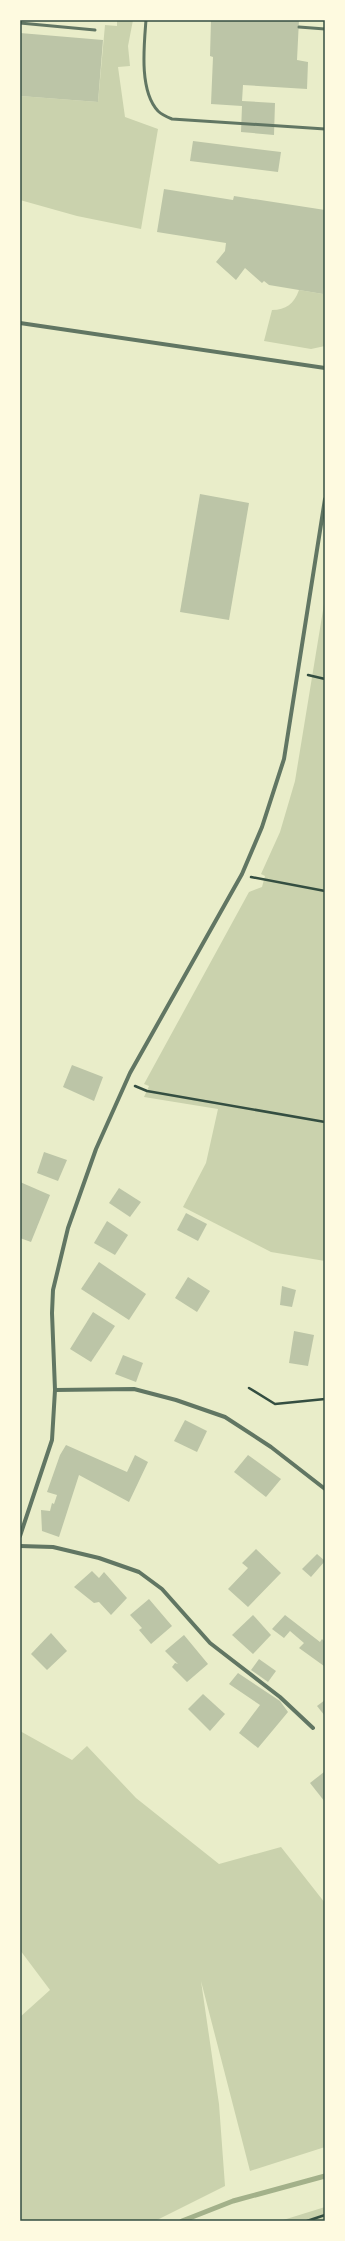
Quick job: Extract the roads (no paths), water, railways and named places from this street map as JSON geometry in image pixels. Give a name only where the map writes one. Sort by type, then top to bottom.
[{"type":"street","points":[[20,323],[325,368]]},
{"type":"street","points":[[20,1536],[52,1440],[55,1390],[52,1313],[53,1290],[59,1261],[80,1190],[125,1083],[189,965],[242,874],[262,827],[284,759],[296,673],[325,499]]},
{"type":"street","points":[[55,1390],[134,1389],[176,1400],[225,1417],[271,1447],[325,1489]]},
{"type":"street","points":[[20,1546],[53,1547],[99,1558],[139,1572],[162,1589],[210,1643],[280,1697],[313,1728]]},
{"type":"lane","points":[[146,20],[144,47],[146,89],[151,103],[159,113],[172,119],[325,129]]},
{"type":"lane","points":[[20,23],[95,30]]},
{"type":"lane","points":[[299,27],[325,29]]},
{"type":"waterway","points":[[182,2221],[233,2201],[325,2176]]}]
